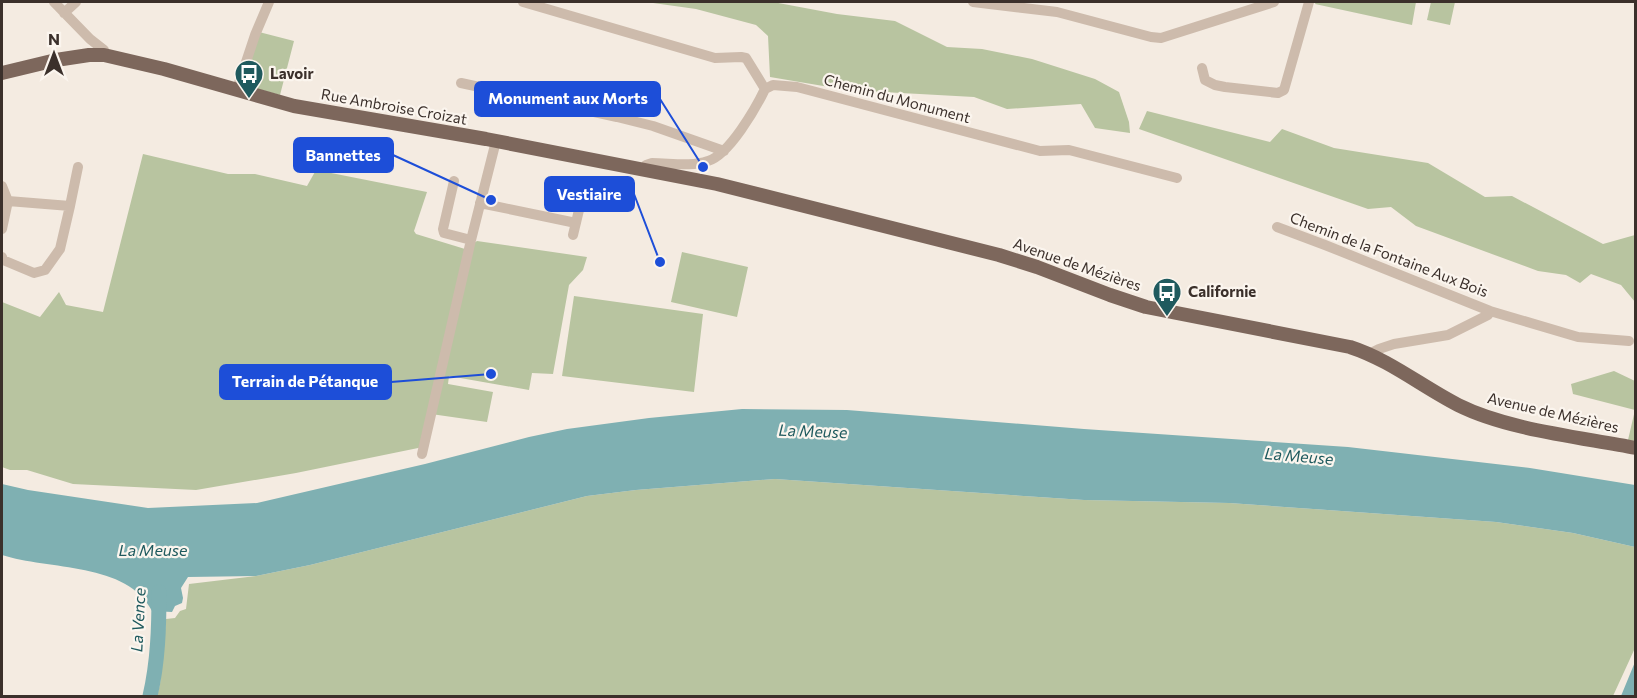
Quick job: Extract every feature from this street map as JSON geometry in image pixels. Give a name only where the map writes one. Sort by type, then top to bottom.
[{"type":"main road","name":"Rue Ambroise Croizat","points":[[104,55],[294,106],[645,169]]},
{"type":"main road","points":[[2,73],[56,60],[104,55]]},
{"type":"main road","name":"Avenue de Mézières","points":[[645,169],[717,184],[999,255],[1146,307],[1350,347],[1388,363],[1459,405],[1495,419],[1632,448]]},
{"type":"street","points":[[54,2],[104,50],[104,55]]},
{"type":"street","points":[[64,13],[76,2]]},
{"type":"street","points":[[237,89],[269,2]]},
{"type":"street","points":[[523,2],[715,58],[741,57],[750,62],[765,89],[757,105],[724,151],[710,161],[652,163],[646,165],[645,169]]},
{"type":"street","points":[[973,2],[1057,12],[1161,38],[1274,2]]},
{"type":"street","points":[[1202,68],[1205,80],[1215,85],[1278,93],[1284,90],[1309,2]]},
{"type":"street","points":[[461,83],[653,126],[724,151]]},
{"type":"street","name":"Chemin du Monument","points":[[765,89],[773,85],[798,87],[1028,149],[1069,150],[1177,178]]},
{"type":"street","points":[[422,454],[496,141]]},
{"type":"street","points":[[2,257],[3,260],[34,273],[45,270],[60,249],[78,167]]},
{"type":"street","points":[[454,181],[443,230],[444,233],[471,240]]},
{"type":"street","points":[[2,186],[8,201],[2,229]]},
{"type":"street","points":[[8,201],[70,206]]},
{"type":"street","points":[[480,203],[576,223]]},
{"type":"street","points":[[573,235],[579,210]]},
{"type":"street","name":"Chemin de la Fontaine Aux Bois","points":[[1277,227],[1491,311],[1578,337],[1629,341]]},
{"type":"street","name":"Chemin de la Fontaine Aux Bois","points":[[1369,354],[1394,344],[1448,335],[1488,315],[1491,311]]},
{"type":"green space","points":[[646,2],[773,2],[837,14],[895,21],[947,47],[982,49],[1032,59],[1095,79],[1119,92],[1129,122],[1130,133],[1095,128],[1081,104],[1007,109],[974,97],[847,90],[770,77],[768,36],[756,25],[696,9]]},
{"type":"green space","points":[[1316,2],[1416,2],[1412,25],[1315,4]]},
{"type":"green space","points":[[1431,2],[1455,2],[1450,25],[1427,20]]},
{"type":"green space","points":[[259,32],[294,41],[280,95],[243,85]]},
{"type":"green space","points":[[1147,111],[1270,142],[1282,129],[1334,148],[1428,163],[1485,197],[1512,196],[1603,244],[1635,235],[1635,302],[1621,285],[1591,274],[1580,283],[1566,275],[1538,271],[1416,226],[1391,207],[1368,209],[1139,129]]},
{"type":"green space","points":[[143,154],[228,174],[255,174],[307,186],[316,170],[427,192],[414,231],[416,234],[465,249],[477,241],[587,257],[583,270],[569,285],[553,374],[532,373],[529,390],[449,376],[448,384],[493,392],[487,422],[431,414],[423,447],[296,473],[196,490],[73,484],[27,470],[10,470],[2,467],[2,302],[40,317],[59,292],[66,305],[103,312]]},
{"type":"green space","points":[[682,252],[748,267],[737,317],[671,302]]},
{"type":"green space","points":[[574,296],[703,314],[694,392],[562,376]]},
{"type":"green space","points":[[1614,371],[1635,381],[1635,410],[1573,394],[1571,384]]},
{"type":"green space","points":[[1635,410],[1635,441],[1628,440]]},
{"type":"green space","points":[[775,479],[1084,500],[1229,503],[1496,522],[1573,533],[1635,547],[1635,648],[1613,696],[157,696],[166,619],[175,618],[180,611],[186,609],[189,584],[256,576],[310,565],[587,496]]},
{"type":"water","name":"La Meuse","points":[[742,409],[847,410],[1348,447],[1530,468],[1635,485],[1635,547],[1573,533],[1496,522],[1229,503],[1084,500],[775,479],[587,496],[310,565],[256,576],[188,577],[181,588],[182,603],[175,606],[172,612],[152,611],[141,595],[125,584],[106,576],[2,555],[2,484],[148,508],[257,503],[567,429]]},
{"type":"water","points":[[1635,662],[1635,696],[1621,696]]},
{"type":"waterway","name":"La Vence","points":[[150,696],[158,644],[159,592]]},
{"type":"place","name":"Lavoir","points":[[249,100]]},
{"type":"place","name":"Monument aux Morts","points":[[703,167]]},
{"type":"place","name":"Bannettes","points":[[491,200]]},
{"type":"place","name":"Vestiaire","points":[[660,262]]},
{"type":"place","name":"Californie","points":[[1167,318]]},
{"type":"place","name":"Terrain de Pétanque","points":[[491,374]]}]
